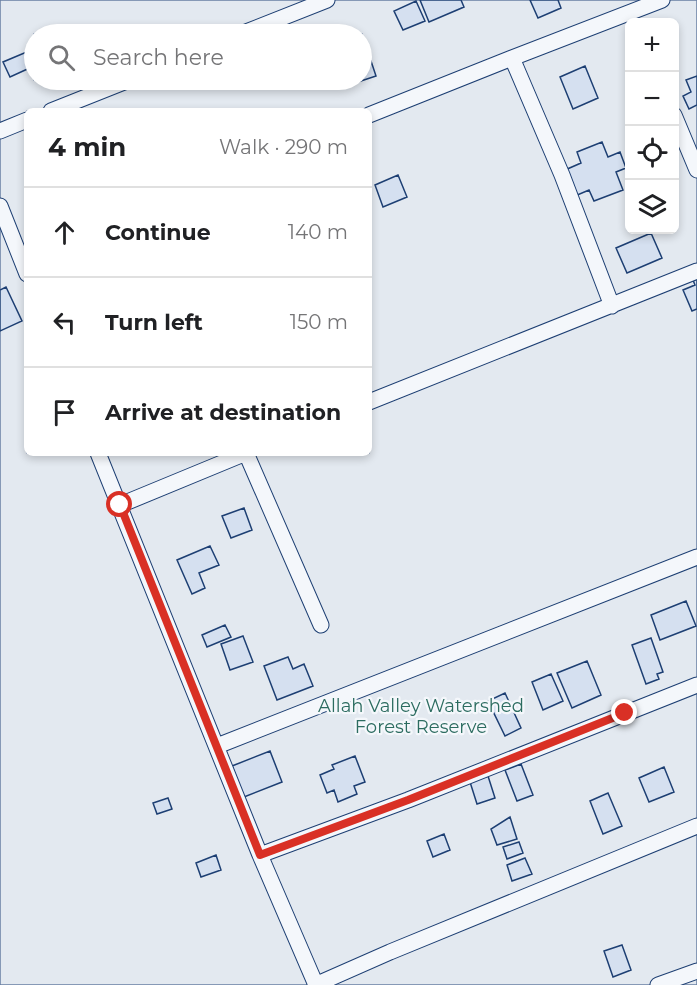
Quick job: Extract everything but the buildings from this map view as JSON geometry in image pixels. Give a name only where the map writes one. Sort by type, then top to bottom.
[{"type":"street","points":[[267,24],[327,0]]},
{"type":"street","points":[[372,114],[512,58],[634,17],[662,0]]},
{"type":"street","points":[[512,58],[562,175],[612,306]]},
{"type":"street","points":[[59,108],[104,90]]},
{"type":"street","points":[[0,131],[24,121]]},
{"type":"street","points":[[679,125],[697,170]]},
{"type":"street","points":[[0,206],[23,252]]},
{"type":"street","points":[[372,401],[697,271]]},
{"type":"street","points":[[99,456],[260,855],[316,985],[390,952],[697,826]]},
{"type":"street","points":[[120,505],[239,456]]},
{"type":"street","points":[[247,456],[321,625]]},
{"type":"street","points":[[217,746],[697,556]]},
{"type":"street","points":[[260,855],[408,800],[697,685]]},
{"type":"street","points":[[658,985],[697,971]]},
{"type":"green space","name":"Allah Valley Watershed Forest Reserve","points":[[0,0],[697,0],[697,985],[0,985]]},
{"type":"route","points":[[120,505],[260,855],[408,800],[625,713]]}]
